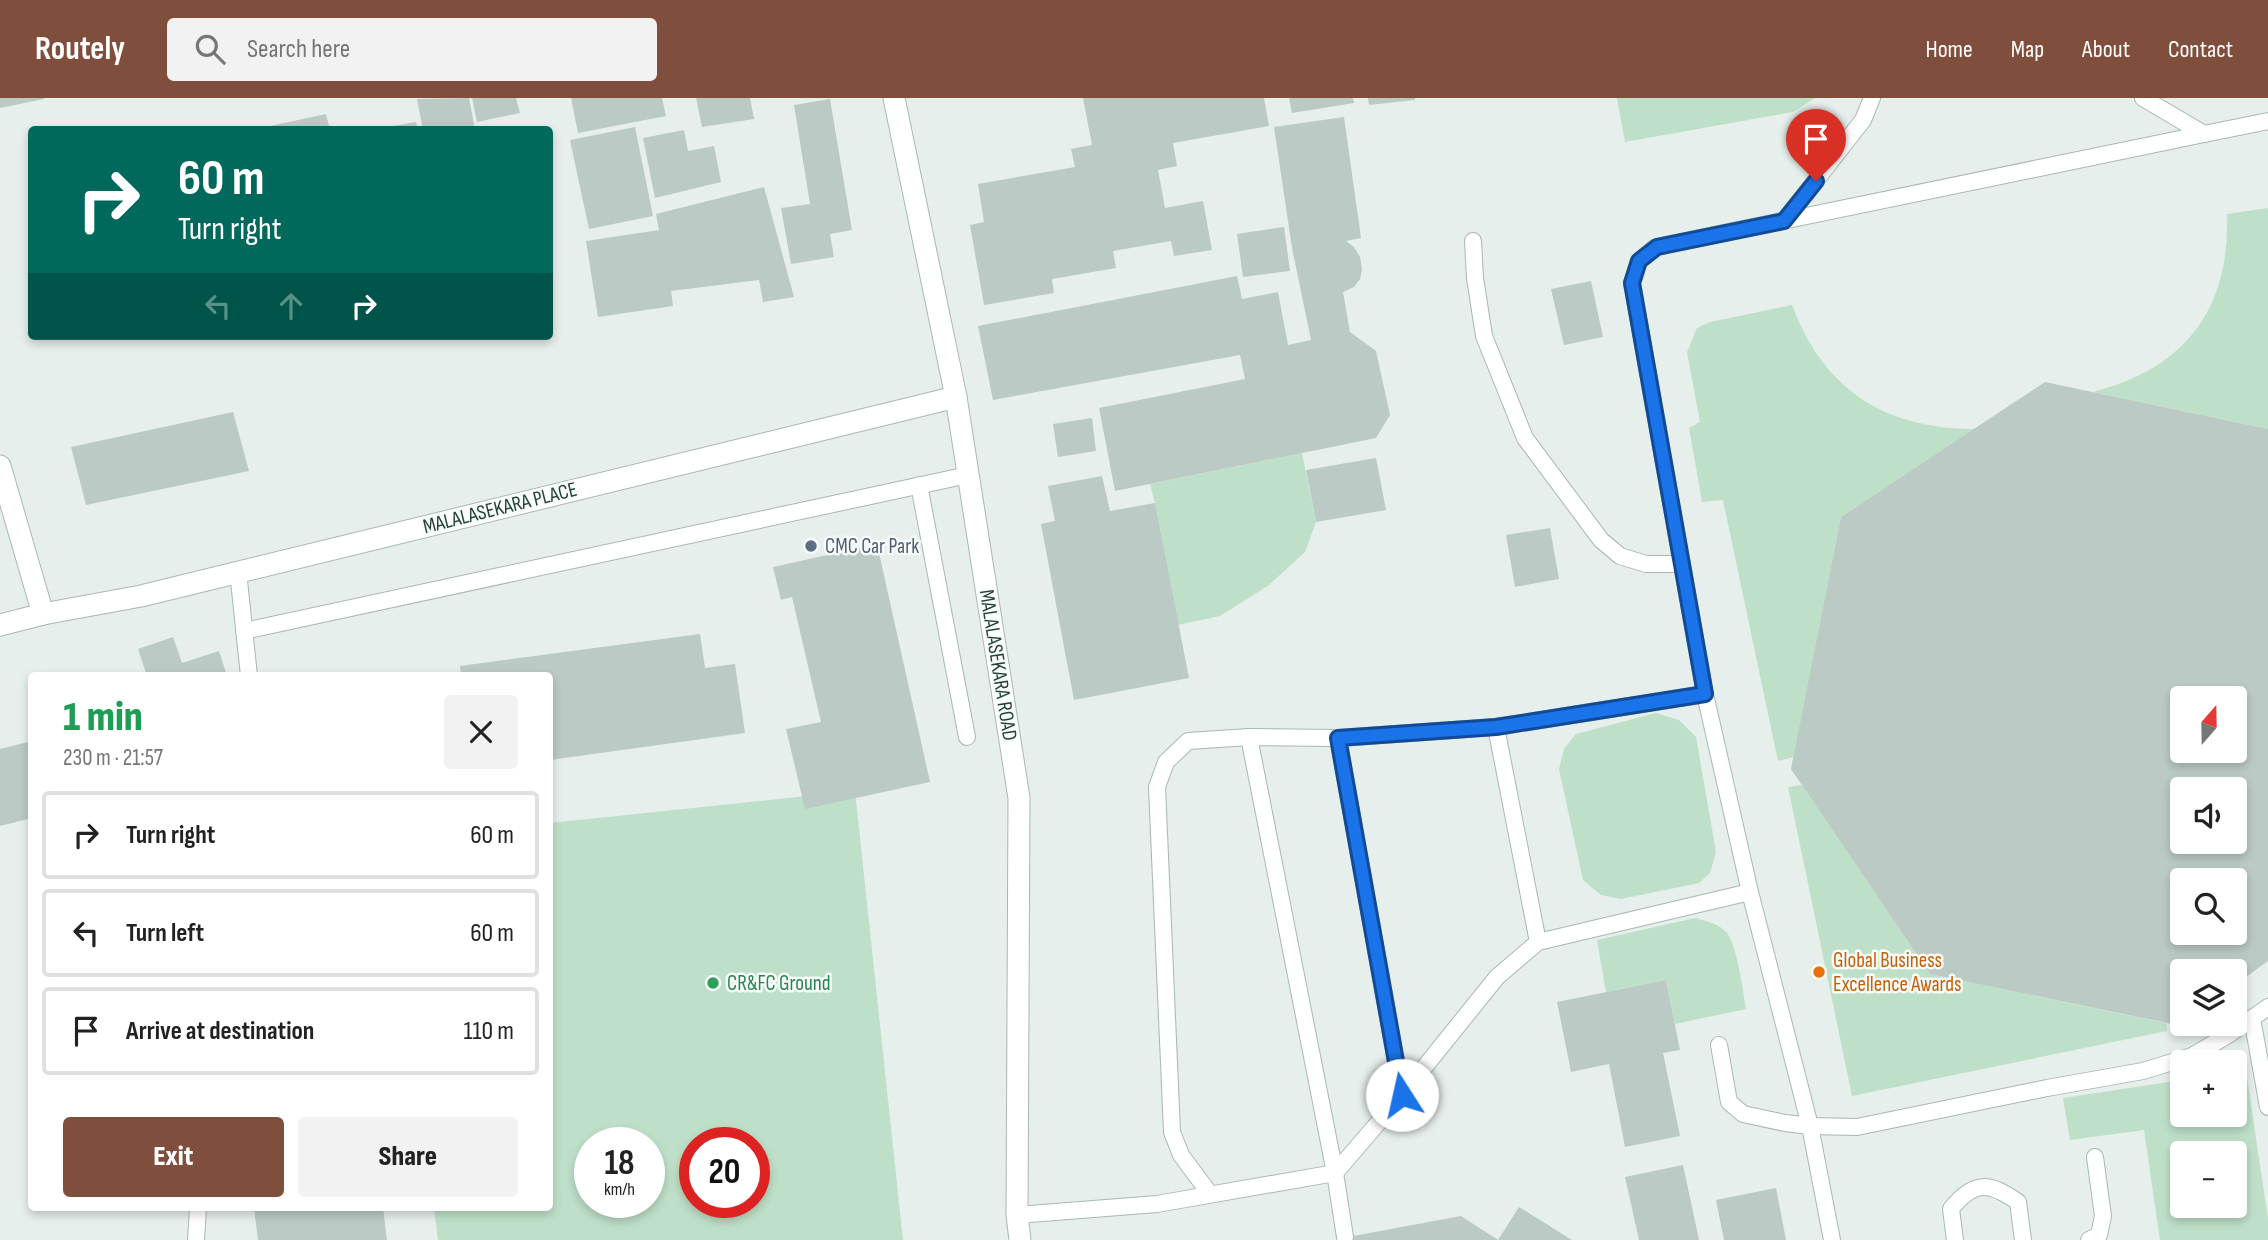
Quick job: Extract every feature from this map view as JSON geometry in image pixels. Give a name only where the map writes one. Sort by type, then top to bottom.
[{"type":"street","name":"MALALASEKARA ROAD","points":[[894,98],[956,397],[1019,798],[1017,1215],[1020,1240]]},
{"type":"street","name":"MALALASEKARA PLACE","points":[[0,625],[43,614],[141,596],[956,397]]},
{"type":"street","points":[[0,466],[43,614]]},
{"type":"lane","points":[[1784,221],[1863,120],[1872,98]]},
{"type":"lane","points":[[2143,98],[2204,134]]},
{"type":"lane","points":[[1832,1240],[1810,1126],[1750,892],[1705,694],[1632,283],[1639,261],[1657,247],[2268,121]]},
{"type":"lane","points":[[1474,242],[1475,278],[1484,336],[1525,438],[1601,540],[1620,556],[1646,564],[1682,564]]},
{"type":"lane","points":[[244,631],[968,475]]},
{"type":"lane","points":[[919,485],[967,737]]},
{"type":"lane","points":[[238,571],[249,672]]},
{"type":"lane","points":[[1210,1194],[1181,1155],[1172,1132],[1157,787],[1166,762],[1188,741],[1250,737],[1338,738],[1496,727],[1705,694]]},
{"type":"lane","points":[[1496,727],[1538,942]]},
{"type":"lane","points":[[1250,737],[1335,1173],[1345,1237]]},
{"type":"lane","points":[[1338,738],[1402,1095]]},
{"type":"lane","points":[[1017,1215],[1157,1204],[1335,1173],[1497,977],[1538,942],[1750,892]]},
{"type":"lane","points":[[1720,1045],[1729,1102],[1743,1114],[1810,1126],[1857,1127],[2143,1071],[2192,1056],[2268,1007]]},
{"type":"lane","points":[[2252,1018],[2268,1107]]},
{"type":"lane","points":[[2089,1240],[2099,1235],[2103,1216],[2095,1157]]},
{"type":"lane","points":[[1955,1240],[1951,1209],[1963,1194],[1981,1186],[2002,1191],[2018,1202],[2023,1240]]},
{"type":"lane","points":[[197,1240],[198,1211]]},
{"type":"green space","points":[[1617,98],[1815,98],[1793,112],[1625,142]]},
{"type":"green space","points":[[2268,208],[2268,429],[2093,392],[2126,381],[2154,367],[2177,350],[2196,330],[2210,306],[2220,279],[2226,248],[2227,214]]},
{"type":"green space","points":[[1792,305],[1805,335],[1821,360],[1840,382],[1862,399],[1913,422],[1975,429],[1841,517],[1794,757],[1778,761],[1723,500],[1702,502],[1689,428],[1700,422],[1687,352],[1697,328],[1710,322]]},
{"type":"green space","points":[[1302,453],[1316,522],[1305,552],[1269,585],[1220,616],[1178,625],[1150,484]]},
{"type":"green space","points":[[1656,713],[1679,720],[1696,737],[1716,852],[1710,873],[1699,883],[1621,899],[1601,895],[1583,880],[1559,769],[1564,749],[1576,734]]},
{"type":"green space","points":[[1802,785],[1930,974],[2166,1023],[2167,1031],[1852,1096],[1788,787]]},
{"type":"green space","name":"CR&FC Ground","points":[[855,791],[903,1240],[438,1240],[434,1211],[553,1211],[553,823]]},
{"type":"green space","points":[[1695,918],[1720,927],[1730,938],[1739,968],[1746,1009],[1675,1024],[1666,980],[1606,992],[1597,940]]},
{"type":"green space","points":[[2247,1078],[2268,1219],[2268,1240],[2160,1240],[2144,1130],[2070,1140],[2063,1098],[2170,1082],[2170,1127],[2247,1127]]},
{"type":"building","points":[[0,98],[44,98],[44,99],[0,108]]},
{"type":"building","points":[[469,98],[474,126],[422,126],[417,99]]},
{"type":"building","points":[[472,98],[516,98],[520,113],[477,122]]},
{"type":"building","points":[[571,98],[662,98],[666,116],[578,133]]},
{"type":"building","points":[[696,98],[750,98],[754,119],[702,127]]},
{"type":"building","points":[[1083,98],[1264,98],[1269,126],[1173,143],[1177,166],[1158,170],[1165,208],[1203,201],[1212,250],[1174,256],[1171,241],[1113,251],[1116,268],[1052,279],[1054,293],[984,305],[970,225],[984,222],[978,184],[1075,167],[1071,149],[1092,145]]},
{"type":"building","points":[[1289,98],[1353,98],[1354,103],[1292,113]]},
{"type":"building","points":[[1368,98],[1415,98],[1415,100],[1369,105]]},
{"type":"building","points":[[830,99],[852,230],[830,234],[834,257],[791,264],[781,208],[810,204],[794,105]]},
{"type":"building","points":[[326,114],[329,126],[270,126]]},
{"type":"building","points":[[1344,117],[1361,238],[1346,241],[1360,257],[1362,269],[1360,279],[1354,287],[1343,292],[1350,332],[1376,351],[1390,415],[1376,438],[1115,491],[1099,408],[1245,379],[1240,355],[993,400],[978,326],[1237,276],[1242,299],[1278,292],[1288,345],[1311,340],[1292,248],[1274,127]]},
{"type":"building","points":[[416,122],[417,126],[394,126]]},
{"type":"building","points":[[635,127],[653,216],[589,229],[570,140]]},
{"type":"building","points":[[684,130],[688,151],[714,146],[721,182],[655,198],[643,138]]},
{"type":"building","points":[[764,187],[794,297],[763,302],[759,280],[671,291],[673,306],[598,317],[586,241],[659,230],[656,214]]},
{"type":"building","points":[[1284,227],[1290,271],[1243,277],[1237,234]]},
{"type":"building","points":[[1591,281],[1603,337],[1564,345],[1551,289]]},
{"type":"building","points":[[2045,382],[2268,429],[2268,961],[2247,976],[2247,959],[2170,959],[2170,1024],[1930,974],[1791,769],[1841,517]]},
{"type":"building","points":[[233,412],[249,471],[86,505],[71,447]]},
{"type":"building","points":[[1092,418],[1096,451],[1058,457],[1053,424]]},
{"type":"building","points":[[1376,458],[1386,510],[1316,522],[1306,470]]},
{"type":"building","points":[[1102,476],[1110,511],[1155,503],[1189,678],[1074,700],[1041,524],[1055,521],[1048,486]]},
{"type":"building","points":[[1550,528],[1559,579],[1515,587],[1506,535]]},
{"type":"building","points":[[877,544],[930,782],[805,809],[786,729],[821,722],[792,597],[781,600],[773,567]]},
{"type":"building","points":[[700,634],[705,668],[735,664],[745,733],[553,760],[553,672],[461,672],[460,666]]},
{"type":"building","points":[[173,637],[182,663],[219,651],[226,672],[146,672],[138,649]]},
{"type":"building","points":[[28,742],[28,819],[0,826],[0,749]]},
{"type":"building","points":[[1666,980],[1680,1050],[1663,1053],[1680,1136],[1625,1147],[1609,1064],[1571,1072],[1557,1002]]},
{"type":"building","points":[[1683,1165],[1699,1240],[1639,1240],[1625,1177]]},
{"type":"building","points":[[1776,1188],[1786,1240],[1724,1240],[1716,1200]]},
{"type":"building","points":[[1519,1207],[1572,1240],[1498,1240]]},
{"type":"building","points":[[254,1211],[383,1211],[387,1240],[258,1240]]},
{"type":"building","points":[[1461,1216],[1498,1240],[1337,1239]]},
{"type":"place","name":"CMC Car Park","points":[[811,546]]},
{"type":"place","name":"Global Business Excellence Awards","points":[[1819,972]]},
{"type":"place","name":"CR&FC Ground","points":[[713,983]]},
{"type":"route","points":[[1402,1095],[1338,738],[1496,727],[1705,694],[1632,283],[1639,261],[1657,247],[1784,221],[1816,181]]}]
